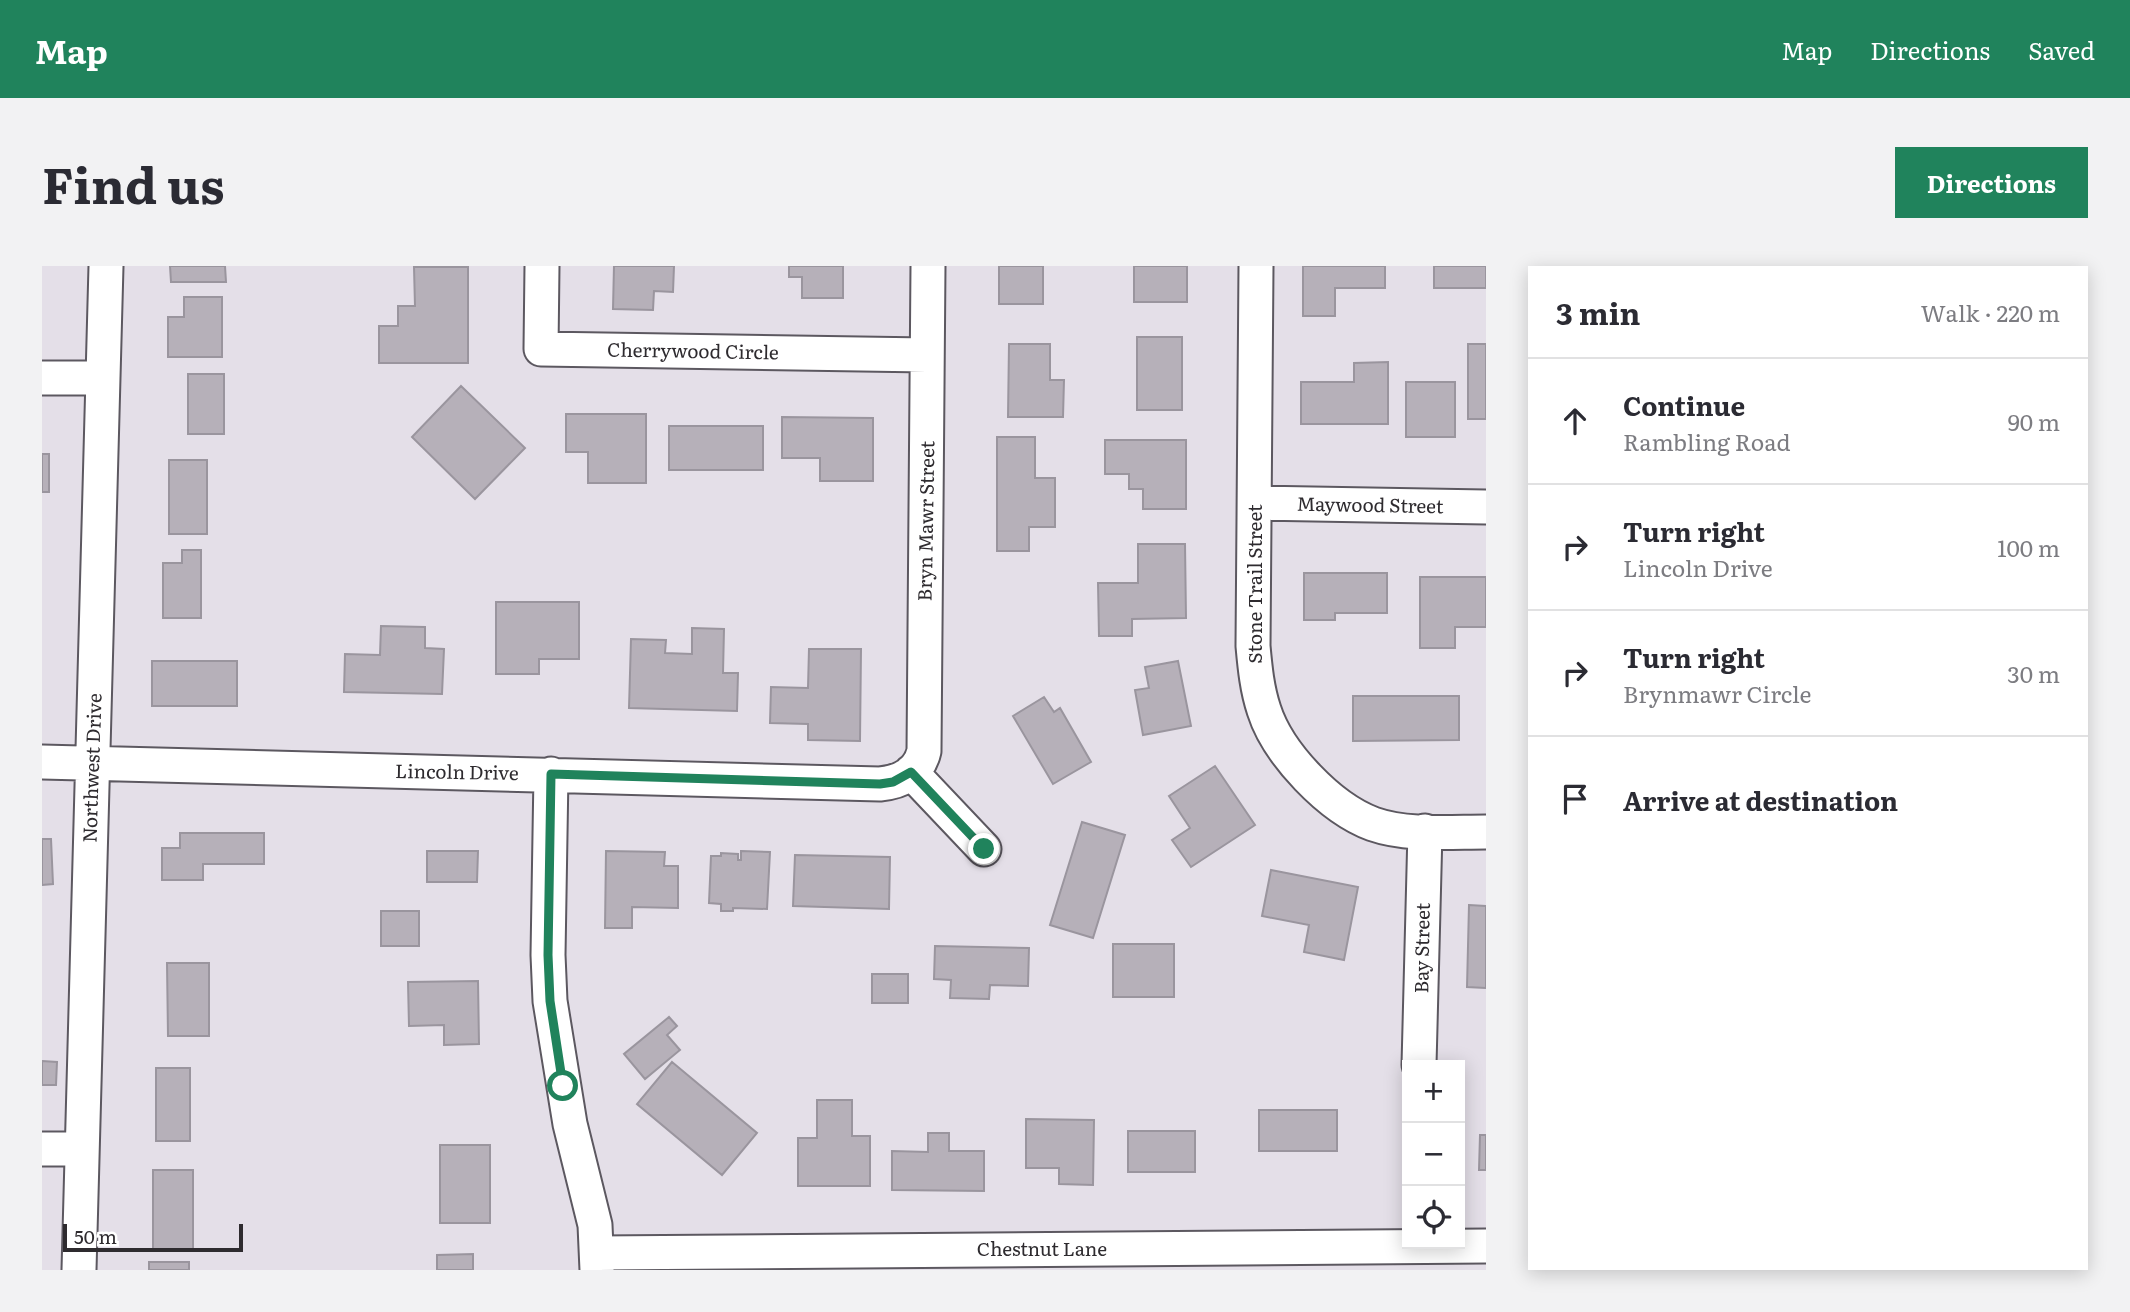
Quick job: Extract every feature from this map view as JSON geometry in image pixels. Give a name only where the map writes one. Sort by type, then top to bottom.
[{"type":"street","name":"Northwest Drive","points":[[79,1270],[106,266]]},
{"type":"street","name":"Cherrywood Circle","points":[[542,266],[541,349],[928,355]]},
{"type":"street","name":"Bryn Mawr Street","points":[[911,772],[922,760],[924,751],[928,266]]},
{"type":"street","name":"Stone Trail Street","points":[[1256,266],[1253,646],[1264,711],[1275,736],[1312,782],[1355,815],[1374,824],[1399,829],[1486,832]]},
{"type":"street","points":[[42,378],[103,378]]},
{"type":"street","name":"Maywood Street","points":[[1255,503],[1486,507]]},
{"type":"street","name":"Lincoln Drive","points":[[42,762],[880,784],[893,782],[911,772]]},
{"type":"street","points":[[911,772],[984,849]]},
{"type":"street","points":[[551,774],[548,955],[550,1001],[568,1111],[595,1225],[597,1261]]},
{"type":"street","name":"Bay Street","points":[[1419,1060],[1425,831]]},
{"type":"street","points":[[42,1149],[82,1149]]},
{"type":"street","name":"Chestnut Lane","points":[[597,1261],[1415,1253],[1486,1246]]},
{"type":"building","points":[[170,266],[225,266],[226,282],[171,282]]},
{"type":"building","points":[[614,266],[674,266],[673,292],[654,291],[653,310],[613,309]]},
{"type":"building","points":[[789,266],[843,266],[843,298],[802,298],[802,277],[789,277]]},
{"type":"building","points":[[999,266],[1043,266],[1043,304],[999,304]]},
{"type":"building","points":[[1134,266],[1187,266],[1187,302],[1134,302]]},
{"type":"building","points":[[1303,266],[1385,266],[1385,288],[1335,288],[1335,316],[1303,316]]},
{"type":"building","points":[[1434,266],[1486,266],[1486,288],[1434,288]]},
{"type":"building","points":[[414,267],[468,267],[468,363],[379,363],[379,326],[398,326],[398,306],[415,306]]},
{"type":"building","points":[[184,297],[222,297],[222,357],[168,357],[168,317],[184,317]]},
{"type":"building","points":[[1137,337],[1182,337],[1182,410],[1137,410]]},
{"type":"building","points":[[1009,344],[1050,344],[1050,380],[1064,380],[1063,417],[1008,417]]},
{"type":"building","points":[[1468,344],[1486,344],[1486,419],[1468,419]]},
{"type":"building","points":[[1388,362],[1388,424],[1301,424],[1301,382],[1354,382],[1354,363]]},
{"type":"building","points":[[188,374],[224,374],[224,434],[188,434]]},
{"type":"building","points":[[1406,382],[1455,382],[1455,437],[1406,437]]},
{"type":"building","points":[[461,386],[525,448],[475,499],[412,437]]},
{"type":"building","points":[[566,414],[646,414],[646,483],[588,483],[588,452],[566,452]]},
{"type":"building","points":[[782,417],[873,418],[873,481],[820,481],[820,458],[782,458]]},
{"type":"building","points":[[669,426],[763,426],[763,470],[669,470]]},
{"type":"building","points":[[997,437],[1035,437],[1035,478],[1055,478],[1055,527],[1029,527],[1029,551],[997,551]]},
{"type":"building","points":[[1105,440],[1186,440],[1186,509],[1143,509],[1143,489],[1129,489],[1129,474],[1105,474]]},
{"type":"building","points":[[42,454],[49,454],[49,492],[42,492]]},
{"type":"building","points":[[169,460],[207,460],[207,534],[169,534]]},
{"type":"building","points":[[1138,544],[1185,544],[1186,618],[1132,619],[1132,636],[1099,636],[1098,583],[1138,583]]},
{"type":"building","points":[[182,550],[201,550],[201,618],[163,618],[163,563],[182,563]]},
{"type":"building","points":[[1304,573],[1387,573],[1387,613],[1335,613],[1335,620],[1304,620]]},
{"type":"building","points":[[1420,577],[1486,577],[1486,627],[1455,627],[1455,648],[1420,648]]},
{"type":"building","points":[[496,602],[579,602],[579,659],[539,659],[539,674],[496,674]]},
{"type":"building","points":[[381,626],[425,627],[425,648],[444,649],[442,694],[344,692],[345,654],[380,655]]},
{"type":"building","points":[[692,628],[724,629],[723,673],[738,673],[737,711],[629,708],[631,639],[666,640],[665,653],[692,654]]},
{"type":"building","points":[[809,649],[861,649],[860,741],[808,740],[808,724],[770,723],[771,687],[808,688]]},
{"type":"building","points":[[152,661],[237,661],[237,706],[152,706]]},
{"type":"building","points":[[1178,661],[1191,726],[1143,735],[1135,690],[1149,688],[1145,667]]},
{"type":"building","points":[[1353,696],[1459,696],[1459,740],[1353,741]]},
{"type":"building","points":[[1044,697],[1054,712],[1060,708],[1091,762],[1053,784],[1013,716]]},
{"type":"building","points":[[1215,766],[1255,825],[1191,867],[1172,840],[1190,828],[1169,796]]},
{"type":"building","points":[[1082,822],[1125,835],[1093,938],[1050,925]]},
{"type":"building","points":[[180,833],[264,833],[264,864],[203,864],[203,880],[162,880],[162,848],[180,848]]},
{"type":"building","points":[[42,839],[51,839],[53,884],[42,885]]},
{"type":"building","points":[[427,851],[478,851],[477,882],[427,882]]},
{"type":"building","points":[[606,851],[665,852],[664,866],[678,866],[678,908],[632,907],[632,928],[605,928]]},
{"type":"building","points":[[741,851],[770,852],[767,909],[733,908],[733,911],[721,911],[721,904],[709,903],[711,856],[721,856],[721,853],[738,854],[738,860],[741,860]]},
{"type":"building","points":[[795,855],[890,857],[889,909],[793,906]]},
{"type":"building","points":[[1271,870],[1358,887],[1344,960],[1304,952],[1309,925],[1262,916]]},
{"type":"building","points":[[1469,905],[1486,906],[1486,988],[1467,987]]},
{"type":"building","points":[[381,911],[419,911],[419,946],[381,946]]},
{"type":"building","points":[[1113,944],[1174,944],[1174,997],[1113,997]]},
{"type":"building","points":[[935,946],[1029,948],[1028,986],[990,985],[989,999],[950,998],[951,980],[934,979]]},
{"type":"building","points":[[167,963],[209,963],[209,1036],[168,1036]]},
{"type":"building","points":[[872,974],[908,974],[908,1003],[872,1003]]},
{"type":"building","points":[[478,981],[479,1044],[444,1045],[444,1025],[409,1026],[408,982]]},
{"type":"building","points":[[669,1017],[677,1026],[667,1035],[680,1050],[645,1079],[624,1054]]},
{"type":"building","points":[[42,1061],[57,1062],[56,1085],[42,1085]]},
{"type":"building","points":[[672,1062],[757,1133],[722,1175],[637,1104]]},
{"type":"building","points":[[156,1068],[190,1068],[190,1141],[156,1141]]},
{"type":"building","points":[[817,1100],[852,1100],[852,1136],[870,1136],[870,1186],[798,1186],[798,1138],[817,1138]]},
{"type":"building","points":[[1259,1110],[1337,1110],[1337,1151],[1259,1151]]},
{"type":"building","points":[[1026,1119],[1094,1120],[1093,1185],[1059,1184],[1059,1168],[1026,1168]]},
{"type":"building","points":[[1128,1131],[1195,1131],[1195,1172],[1128,1172]]},
{"type":"building","points":[[928,1133],[949,1133],[949,1151],[984,1151],[984,1191],[892,1190],[892,1151],[928,1152]]},
{"type":"building","points":[[1480,1135],[1486,1135],[1486,1170],[1479,1170]]},
{"type":"building","points":[[440,1145],[490,1145],[490,1223],[440,1223]]},
{"type":"building","points":[[153,1170],[193,1170],[193,1249],[153,1249]]},
{"type":"building","points":[[473,1254],[473,1270],[437,1270],[437,1255]]},
{"type":"building","points":[[149,1262],[189,1262],[189,1270],[149,1270]]},
{"type":"route","points":[[563,1086],[550,1001],[548,955],[551,774],[880,784],[904,778],[911,772],[984,849]]}]
